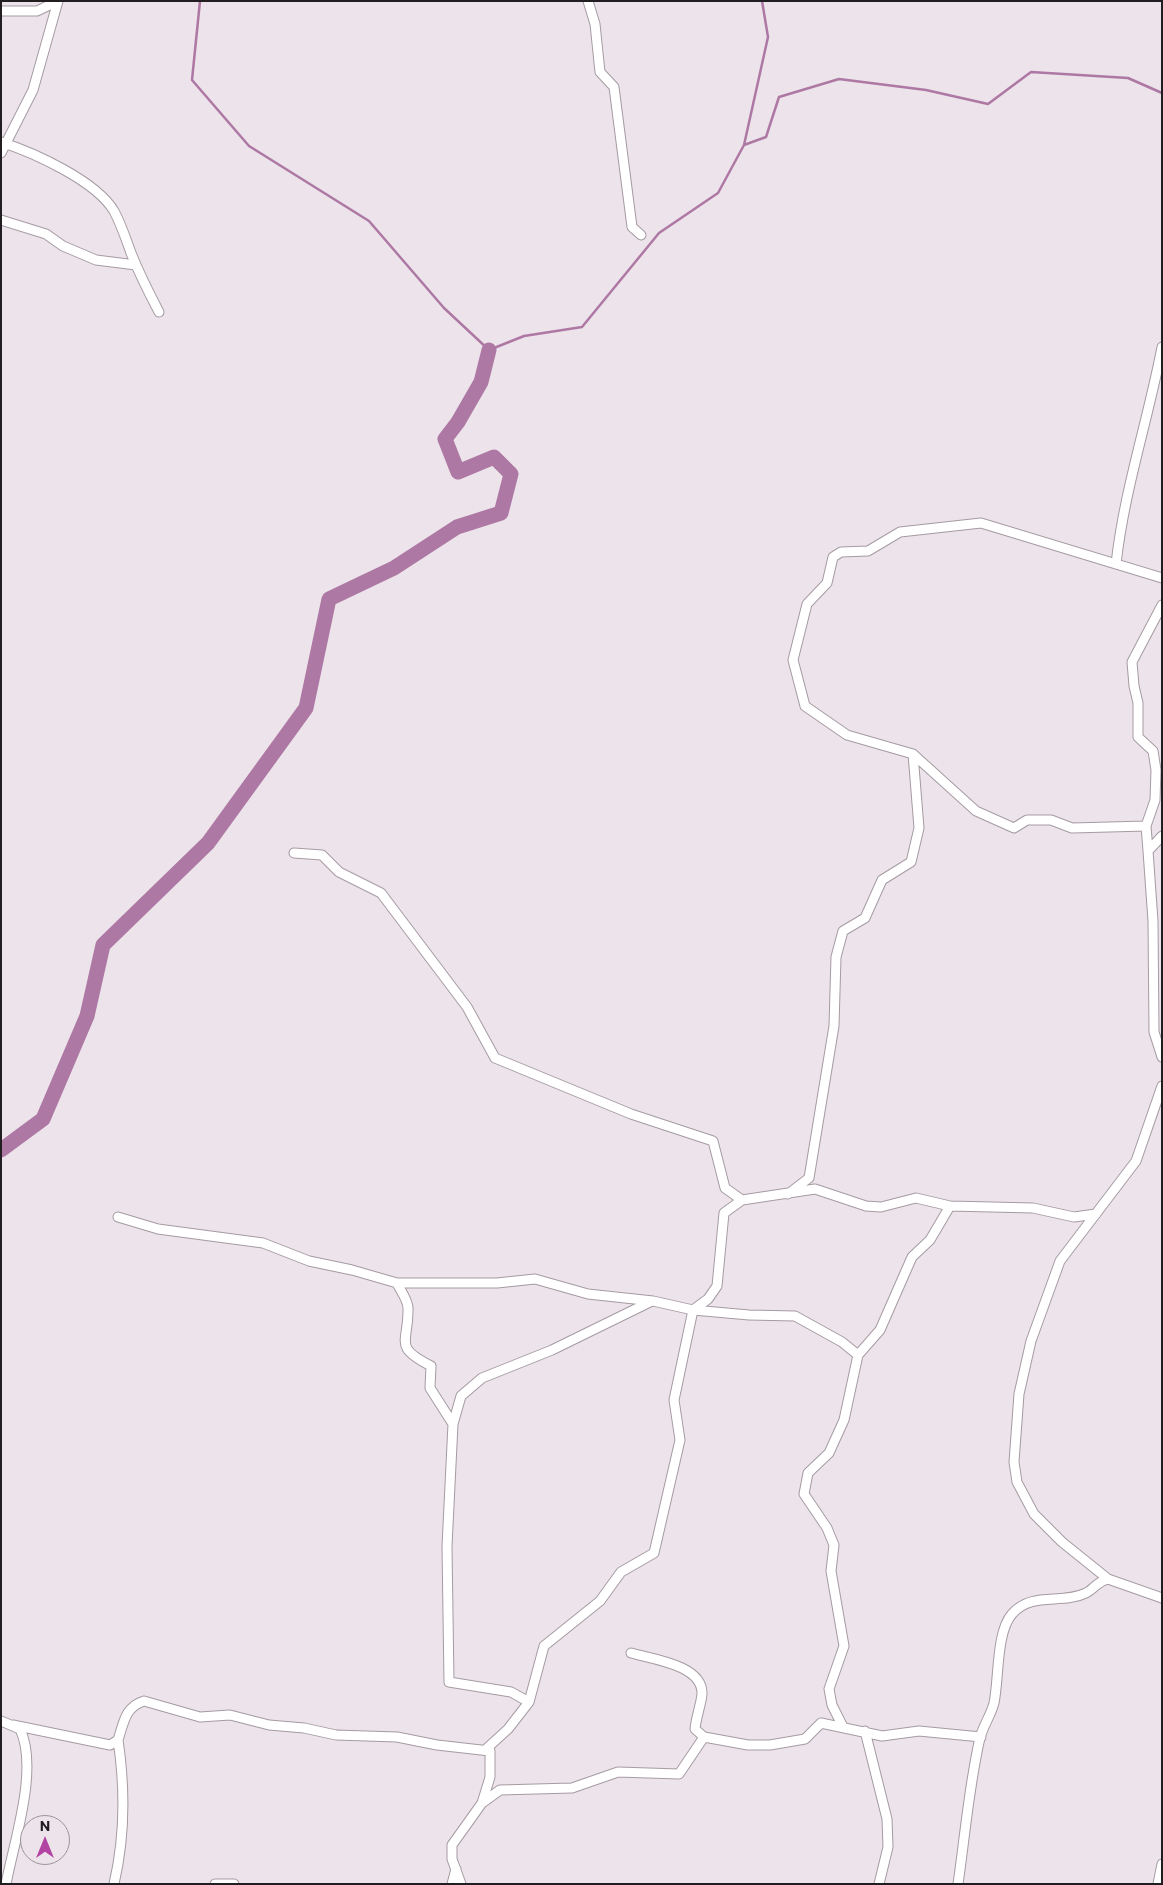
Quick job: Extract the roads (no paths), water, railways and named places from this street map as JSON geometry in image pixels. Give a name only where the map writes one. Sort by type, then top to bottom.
[{"type":"street","points":[[1,11],[36,11],[58,1]]},
{"type":"street","points":[[1,153],[4,143],[33,90],[58,1]]},
{"type":"street","points":[[588,1],[595,24],[600,72],[614,87],[632,227],[641,235]]},
{"type":"street","points":[[4,143],[52,165],[94,188],[114,212],[159,312]]},
{"type":"street","points":[[1,220],[37,230],[63,246],[96,260],[136,264]]},
{"type":"street","points":[[1116,564],[1120,527],[1152,398],[1162,347]]},
{"type":"street","points":[[1146,826],[1072,828],[1051,820],[1027,820],[1014,828],[976,812],[913,754],[847,735],[805,706],[792,660],[807,604],[827,584],[833,557],[842,552],[868,552],[900,532],[981,523],[1162,578]]},
{"type":"street","points":[[1162,605],[1132,662],[1138,703],[1138,737],[1153,751],[1156,770],[1155,800],[1146,826],[1153,921],[1154,1032],[1162,1057]]},
{"type":"street","points":[[788,1194],[809,1178],[834,1026],[836,956],[843,931],[865,918],[882,880],[911,862],[918,828],[913,754]]},
{"type":"street","points":[[1148,851],[1162,836]]},
{"type":"street","points":[[294,853],[322,855],[339,872],[381,893],[467,1007],[495,1058],[631,1114],[713,1142],[725,1188],[742,1200]]},
{"type":"street","points":[[1162,1086],[1136,1161],[1060,1261],[1031,1341],[1019,1394],[1014,1462],[1017,1482],[1034,1514],[1062,1542],[1108,1579],[1162,1598]]},
{"type":"street","points":[[485,1750],[508,1729],[529,1702],[544,1646],[600,1601],[621,1572],[654,1553],[680,1440],[674,1400],[693,1310],[708,1299],[717,1286],[724,1213],[742,1200],[788,1194],[815,1188],[866,1206],[881,1207],[916,1198],[950,1206],[1033,1208],[1074,1217],[1096,1214]]},
{"type":"street","points":[[843,1727],[832,1705],[829,1689],[844,1646],[831,1571],[834,1545],[827,1528],[804,1494],[808,1473],[829,1453],[844,1420],[858,1354],[880,1330],[912,1257],[930,1240],[950,1206]]},
{"type":"street","points":[[118,1217],[158,1229],[263,1243],[309,1261],[352,1270],[396,1283],[497,1283],[535,1279],[588,1294],[652,1301],[693,1310],[749,1315],[795,1316],[842,1342],[858,1354]]},
{"type":"street","points":[[396,1283],[408,1306],[404,1343],[410,1355],[431,1366],[430,1388],[453,1424]]},
{"type":"street","points":[[529,1702],[511,1692],[450,1682],[447,1546],[453,1424],[461,1396],[482,1378],[552,1350],[652,1301]]},
{"type":"street","points":[[958,1884],[981,1737],[994,1703],[999,1658],[1006,1625],[1012,1614],[1032,1600],[1059,1599],[1086,1593],[1102,1580],[1108,1579]]},
{"type":"street","points":[[631,1652],[690,1670],[699,1680],[702,1693],[695,1729],[704,1737],[748,1745],[770,1745],[805,1739],[821,1723],[882,1736],[919,1731],[981,1737]]},
{"type":"street","points":[[114,1884],[119,1865],[123,1814],[122,1762],[118,1740],[128,1710],[136,1704],[144,1702],[200,1716],[230,1716],[269,1725],[304,1728],[336,1734],[397,1738],[490,1751],[490,1777],[482,1803],[452,1845],[452,1859],[461,1884]]},
{"type":"street","points":[[1,1721],[20,1729],[27,1751],[25,1790],[6,1884]]},
{"type":"street","points":[[12,1725],[102,1744],[110,1745],[118,1740]]},
{"type":"street","points":[[865,1731],[887,1819],[888,1847],[879,1884]]},
{"type":"street","points":[[482,1803],[500,1790],[572,1788],[618,1772],[679,1774],[704,1737]]},
{"type":"street","points":[[1158,1884],[1162,1864]]},
{"type":"street","points":[[452,1884],[456,1869]]},
{"type":"street","points":[[216,1884],[234,1884]]},
{"type":"waterway","points":[[200,1],[192,80],[249,146],[369,221],[444,308],[489,350],[524,336],[582,327],[659,233],[718,193],[744,145],[768,37],[762,1]]},
{"type":"waterway","points":[[744,145],[766,137],[779,97],[839,79],[926,90],[988,104],[1031,72],[1128,78],[1162,93]]},
{"type":"waterway","points":[[1,1150],[43,1119],[87,1016],[103,945],[208,843],[306,708],[329,599],[394,568],[457,527],[501,513],[511,474],[494,457],[458,472],[445,439],[458,422],[481,382],[489,350]]}]
